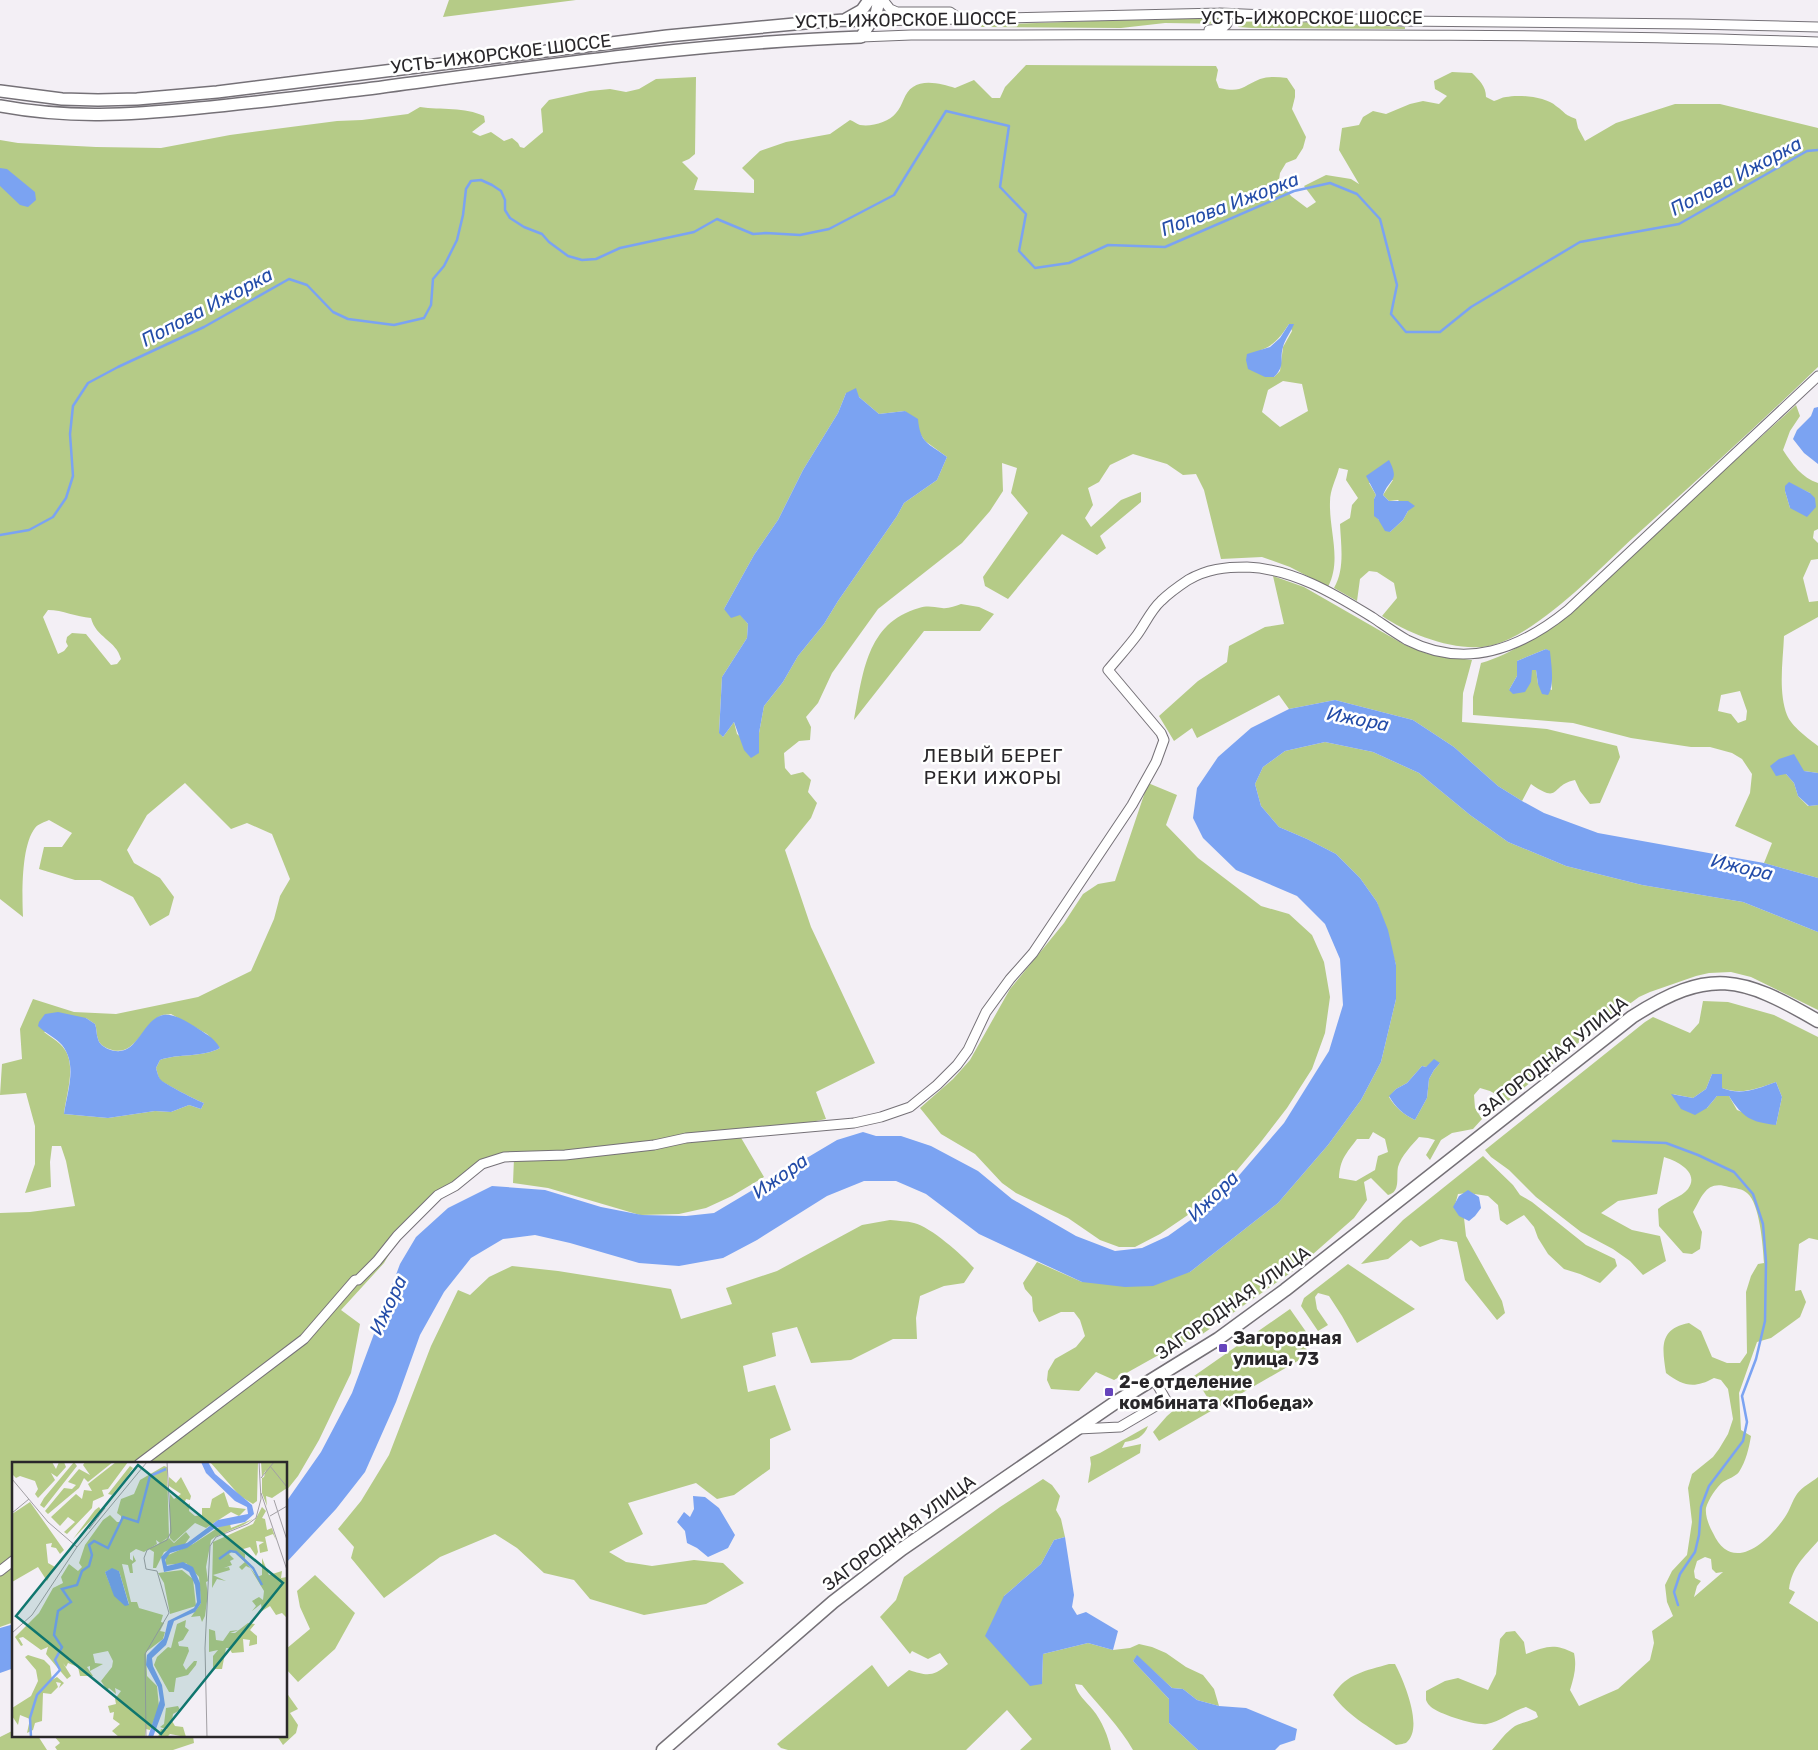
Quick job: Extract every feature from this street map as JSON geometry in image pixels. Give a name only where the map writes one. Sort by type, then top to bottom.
[{"type":"main road","name":"ЗАГОРОДНАЯ УЛИЦА","points":[[662,1750],[833,1602],[880,1566],[939,1523],[1116,1402],[1218,1339],[1304,1276],[1632,1017],[1660,999],[1678,991],[1703,984],[1741,984],[1765,992],[1818,1021]]},
{"type":"street","points":[[844,20],[862,10],[869,0]]},
{"type":"street","points":[[861,37],[873,21],[879,0]]},
{"type":"street","name":"УСТЬ-ИЖОРСКОЕ ШОССЕ","points":[[883,0],[890,9],[897,12],[950,12],[960,20]]},
{"type":"street","points":[[1184,35],[1194,31],[1216,30],[1225,26],[1227,24],[1226,18],[1220,12]]},
{"type":"street","name":"УСТЬ-ИЖОРСКОЕ ШОССЕ","points":[[0,91],[62,99],[98,100],[216,92],[667,36],[844,20],[960,20],[1220,12],[1401,21],[1818,27]]},
{"type":"street","name":"УСТЬ-ИЖОРСКОЕ ШОССЕ","points":[[0,106],[64,115],[138,114],[303,97],[670,51],[759,42],[911,35],[1700,38],[1818,42]]},
{"type":"street","points":[[142,1462],[304,1339],[355,1280],[358,1280],[377,1261],[398,1236],[438,1195],[455,1186],[482,1164],[504,1157],[564,1155],[654,1145],[686,1138],[854,1123],[898,1112],[910,1107],[930,1091],[957,1065],[968,1050],[986,1012],[1010,979],[1033,953],[1132,805],[1156,762],[1164,740],[1161,733],[1108,670],[1136,636],[1160,602],[1190,579],[1218,568],[1258,568],[1282,572],[1327,590],[1407,640],[1443,652],[1459,654],[1493,651],[1514,644],[1540,631],[1568,610],[1818,376]]},
{"type":"street","points":[[1078,1429],[1120,1427],[1166,1400],[1154,1380]]},
{"type":"street","points":[[0,1571],[12,1562]]},
{"type":"green space","points":[[449,0],[576,0],[443,17]]},
{"type":"green space","points":[[1227,18],[1232,21],[1229,24],[1165,23],[1121,28],[981,27],[982,25]]},
{"type":"green space","points":[[1240,19],[1405,27],[1405,29],[1252,28],[1238,27]]},
{"type":"green space","points":[[1026,65],[1216,66],[1218,70],[1216,80],[1219,88],[1232,90],[1263,78],[1287,78],[1295,90],[1292,109],[1306,137],[1303,148],[1296,159],[1286,163],[1280,173],[1279,180],[1291,196],[1307,208],[1316,202],[1304,186],[1326,175],[1351,179],[1359,184],[1339,150],[1342,128],[1359,125],[1363,117],[1373,111],[1386,114],[1423,101],[1439,104],[1447,96],[1435,89],[1434,81],[1452,72],[1472,73],[1483,86],[1486,97],[1494,101],[1504,97],[1518,96],[1539,98],[1552,103],[1567,115],[1576,119],[1578,128],[1585,141],[1616,123],[1675,104],[1720,104],[1818,128],[1818,367],[1750,432],[1549,614],[1511,638],[1493,645],[1480,647],[1451,645],[1436,641],[1407,630],[1382,616],[1397,598],[1394,583],[1377,572],[1369,571],[1360,579],[1357,601],[1334,588],[1341,565],[1340,524],[1350,518],[1352,505],[1358,498],[1346,480],[1348,470],[1339,468],[1330,497],[1335,556],[1332,577],[1328,587],[1290,567],[1262,557],[1221,559],[1204,490],[1196,474],[1183,475],[1167,464],[1133,454],[1110,465],[1099,482],[1088,488],[1093,505],[1085,518],[1091,527],[1121,500],[1141,492],[1141,502],[1100,536],[1106,548],[1097,555],[1062,534],[1008,599],[985,586],[983,577],[1028,513],[1011,493],[1017,468],[1002,463],[1003,491],[990,511],[962,543],[878,609],[832,673],[818,703],[806,717],[811,727],[810,740],[799,741],[784,753],[785,768],[791,775],[803,772],[811,780],[808,792],[817,803],[811,818],[785,850],[811,927],[875,1063],[816,1092],[826,1119],[740,1136],[764,1177],[732,1196],[706,1208],[679,1214],[640,1215],[548,1188],[513,1183],[514,1158],[477,1163],[446,1187],[407,1224],[384,1263],[341,1310],[360,1324],[351,1373],[319,1440],[298,1476],[288,1488],[288,1462],[12,1462],[12,1623],[0,1627],[0,1213],[30,1212],[75,1206],[61,1146],[52,1146],[50,1162],[51,1187],[25,1193],[35,1164],[35,1126],[26,1093],[0,1095],[2,1064],[22,1059],[20,1029],[33,999],[74,1012],[116,1014],[198,997],[251,971],[274,919],[280,896],[290,879],[272,834],[247,823],[231,829],[185,783],[147,815],[127,850],[134,863],[160,878],[174,897],[169,915],[150,926],[133,897],[100,880],[75,880],[39,869],[44,847],[62,847],[72,833],[49,820],[35,828],[27,846],[23,871],[23,917],[0,899],[0,140],[18,143],[96,147],[161,148],[230,135],[408,114],[420,107],[477,113],[484,116],[485,122],[472,132],[480,136],[491,132],[504,141],[512,138],[520,147],[524,148],[543,132],[541,109],[549,100],[590,91],[610,89],[626,92],[639,89],[656,79],[696,77],[695,154],[682,162],[698,178],[694,190],[754,193],[754,180],[742,168],[760,151],[786,142],[830,134],[850,120],[860,125],[885,121],[893,116],[910,89],[917,85],[928,83],[955,88],[974,80],[992,98],[1000,98],[1005,87]],"holes":[[[1289,324],[1292,331],[1283,347],[1280,371],[1274,377],[1265,377],[1261,350],[1274,343]],[[1283,381],[1302,384],[1308,411],[1280,427],[1262,412],[1268,390]],[[846,393],[859,397],[879,414],[905,411],[925,441],[947,457],[937,480],[904,503],[824,624],[798,656],[783,682],[764,706],[759,733],[759,753],[737,734],[734,722],[723,737],[719,732],[722,677],[747,638],[748,624],[740,614],[724,609],[754,555],[778,520],[803,470],[838,413]],[[1393,480],[1383,495],[1389,501],[1398,500],[1408,511],[1403,520],[1390,532],[1378,519],[1374,499],[1376,495],[1369,483]],[[48,610],[91,618],[97,630],[115,647],[121,659],[117,664],[111,665],[86,634],[72,633],[67,637],[66,642],[68,646],[58,654],[43,617]],[[171,1014],[207,1034],[220,1048],[206,1053],[160,1060],[156,1068],[160,1080],[204,1103],[201,1109],[189,1105],[171,1112],[155,1111],[108,1118],[64,1114],[70,1077],[69,1059],[66,1051],[60,1044],[44,1032],[86,1018],[95,1024],[97,1037],[101,1044],[109,1049],[118,1051],[131,1046],[161,1015]]]},
{"type":"green space","points":[[1796,405],[1800,416],[1790,431],[1783,450],[1802,474],[1818,483],[1818,529],[1814,531],[1813,538],[1818,543],[1818,559],[1811,560],[1803,578],[1809,602],[1818,601],[1818,617],[1784,636],[1782,686],[1784,706],[1792,724],[1818,746],[1818,773],[1804,771],[1786,774],[1794,783],[1798,796],[1808,806],[1818,805],[1818,878],[1764,863],[1772,843],[1735,826],[1750,793],[1752,774],[1742,759],[1732,753],[1710,747],[1691,747],[1631,738],[1573,723],[1473,715],[1473,697],[1481,663],[1518,647],[1574,607]],"holes":[[[1789,483],[1810,493],[1790,508],[1785,491]],[[1546,649],[1549,651],[1552,690],[1538,684],[1536,670],[1531,670],[1531,682],[1509,690],[1517,676],[1517,661]],[[1740,691],[1747,711],[1746,720],[1738,723],[1731,714],[1718,711],[1721,695]]]},
{"type":"green space","points":[[1273,576],[1304,587],[1405,645],[1428,654],[1472,660],[1463,693],[1462,722],[1547,729],[1617,746],[1620,757],[1600,803],[1590,804],[1580,791],[1575,780],[1567,782],[1552,793],[1540,790],[1531,784],[1522,801],[1498,786],[1454,747],[1413,720],[1335,700],[1289,709],[1279,695],[1197,738],[1192,728],[1174,741],[1159,716],[1198,681],[1227,662],[1229,646],[1265,627],[1284,624]]},
{"type":"green space","points":[[961,604],[979,607],[994,614],[980,631],[924,631],[854,720],[860,685],[870,652],[888,625],[901,615],[919,608],[928,606],[947,608]]},
{"type":"green space","points":[[1325,742],[1373,752],[1419,773],[1470,815],[1508,842],[1566,866],[1642,885],[1743,902],[1818,932],[1818,1010],[1751,977],[1731,972],[1709,973],[1696,976],[1639,997],[1594,1030],[1508,1101],[1480,1088],[1474,1095],[1475,1108],[1482,1119],[1473,1129],[1452,1133],[1441,1140],[1430,1160],[1426,1155],[1435,1140],[1419,1137],[1399,1163],[1395,1191],[1388,1195],[1371,1178],[1364,1182],[1367,1200],[1354,1218],[1296,1269],[1201,1335],[1164,1352],[1114,1380],[1096,1372],[1079,1391],[1051,1389],[1047,1380],[1048,1371],[1055,1359],[1076,1347],[1085,1336],[1080,1320],[1074,1312],[1061,1312],[1039,1322],[1033,1311],[1032,1297],[1025,1289],[1023,1283],[1037,1262],[1082,1282],[1190,1272],[1278,1203],[1328,1145],[1361,1100],[1381,1062],[1396,999],[1396,965],[1377,902],[1360,878],[1336,854],[1279,827],[1261,806],[1255,784],[1263,767],[1285,751]],"holes":[[[1440,1063],[1429,1079],[1427,1098],[1415,1120],[1400,1110],[1389,1097],[1396,1089],[1407,1083],[1422,1066],[1426,1067]],[[1373,1132],[1385,1139],[1388,1152],[1378,1156],[1375,1170],[1356,1181],[1339,1178],[1342,1161],[1357,1139],[1369,1139]]]},
{"type":"green space","points":[[1148,783],[1177,795],[1166,825],[1198,858],[1261,906],[1289,914],[1312,935],[1324,962],[1330,997],[1325,1033],[1312,1069],[1287,1108],[1260,1143],[1227,1182],[1204,1204],[1160,1234],[1135,1247],[1119,1247],[1100,1240],[1068,1218],[1016,1193],[1002,1183],[975,1154],[941,1134],[920,1108],[953,1079],[970,1060],[1010,989],[1064,923],[1083,894],[1098,884],[1115,881]]},
{"type":"green space","points":[[1703,1001],[1728,1002],[1774,1015],[1818,1037],[1818,1240],[1809,1238],[1799,1244],[1795,1291],[1801,1290],[1806,1302],[1800,1317],[1771,1338],[1757,1342],[1739,1393],[1741,1430],[1751,1436],[1747,1454],[1739,1472],[1723,1482],[1716,1490],[1709,1501],[1706,1511],[1710,1527],[1721,1545],[1730,1552],[1740,1553],[1750,1550],[1760,1544],[1778,1527],[1799,1491],[1818,1477],[1818,1541],[1799,1563],[1793,1574],[1789,1589],[1795,1592],[1789,1603],[1818,1622],[1818,1750],[1492,1750],[1515,1726],[1538,1717],[1536,1712],[1526,1707],[1492,1723],[1475,1723],[1435,1710],[1426,1701],[1426,1691],[1445,1681],[1458,1678],[1488,1690],[1496,1674],[1500,1639],[1506,1632],[1515,1631],[1524,1642],[1526,1654],[1550,1647],[1561,1648],[1574,1653],[1575,1667],[1570,1690],[1579,1706],[1618,1689],[1650,1660],[1654,1643],[1652,1631],[1673,1616],[1667,1602],[1665,1585],[1672,1571],[1687,1555],[1692,1522],[1688,1488],[1692,1474],[1713,1457],[1719,1449],[1728,1434],[1733,1419],[1728,1389],[1721,1380],[1714,1378],[1695,1385],[1678,1381],[1666,1373],[1665,1340],[1672,1330],[1689,1323],[1701,1331],[1712,1357],[1727,1363],[1740,1363],[1747,1353],[1746,1292],[1751,1276],[1758,1264],[1764,1263],[1758,1215],[1751,1198],[1743,1191],[1722,1185],[1716,1185],[1706,1190],[1693,1212],[1702,1232],[1700,1249],[1692,1254],[1683,1253],[1659,1226],[1658,1209],[1685,1192],[1691,1183],[1689,1172],[1680,1164],[1669,1159],[1664,1157],[1657,1194],[1618,1201],[1601,1213],[1632,1230],[1660,1236],[1666,1261],[1643,1275],[1630,1261],[1613,1249],[1581,1232],[1536,1197],[1509,1170],[1491,1157],[1485,1150],[1653,1017],[1690,1033],[1699,1023]],"holes":[[[1712,1074],[1722,1074],[1722,1088],[1736,1091],[1755,1089],[1776,1082],[1782,1097],[1776,1125],[1737,1110],[1729,1096],[1717,1096],[1707,1108],[1672,1094],[1693,1098],[1706,1089]],[[1705,1557],[1711,1559],[1712,1569],[1716,1573],[1723,1572],[1694,1597],[1697,1586],[1701,1581],[1695,1578],[1694,1571],[1697,1561]]]},
{"type":"green space","points":[[1483,1156],[1513,1185],[1520,1195],[1532,1202],[1586,1245],[1615,1259],[1617,1266],[1600,1283],[1564,1269],[1548,1254],[1538,1238],[1534,1227],[1524,1215],[1507,1225],[1500,1220],[1498,1205],[1488,1196],[1468,1193],[1458,1194],[1455,1205],[1464,1218],[1466,1236],[1502,1301],[1505,1313],[1497,1320],[1465,1280],[1457,1242],[1441,1239],[1420,1247],[1411,1240],[1388,1259],[1361,1264],[1403,1220]]},
{"type":"green space","points":[[890,1220],[914,1223],[929,1230],[954,1249],[974,1268],[964,1283],[944,1286],[920,1296],[916,1318],[917,1339],[893,1339],[851,1360],[811,1363],[797,1327],[772,1333],[776,1356],[743,1366],[748,1392],[775,1385],[791,1430],[770,1439],[770,1469],[734,1495],[717,1499],[696,1483],[628,1503],[643,1534],[609,1552],[626,1562],[652,1566],[694,1560],[723,1563],[744,1583],[706,1604],[644,1615],[590,1599],[574,1580],[544,1573],[517,1548],[495,1534],[440,1557],[384,1598],[351,1558],[354,1547],[338,1529],[361,1501],[389,1455],[431,1346],[458,1290],[470,1295],[489,1277],[512,1266],[558,1271],[671,1289],[681,1319],[732,1304],[726,1288],[777,1271],[862,1225]]},
{"type":"green space","points":[[1348,1264],[1415,1309],[1357,1343],[1329,1296],[1318,1293],[1315,1297],[1317,1309],[1328,1325],[1318,1331],[1301,1306],[1304,1298]]},
{"type":"green space","points":[[1290,1309],[1309,1336],[1304,1340],[1308,1355],[1159,1441],[1153,1432],[1167,1416],[1187,1399],[1198,1405],[1209,1400],[1194,1376]]},
{"type":"green space","points":[[1148,1426],[1142,1435],[1125,1442],[1122,1448],[1141,1444],[1140,1453],[1088,1483],[1091,1464],[1090,1457]]},
{"type":"green space","points":[[1043,1479],[1052,1485],[1060,1496],[1056,1510],[1061,1519],[1065,1537],[1054,1540],[1041,1564],[1004,1596],[1042,1683],[1043,1654],[1088,1643],[1113,1650],[1130,1648],[1139,1644],[1166,1653],[1186,1667],[1203,1675],[1214,1689],[1219,1706],[1197,1700],[1183,1689],[1172,1688],[1137,1656],[1133,1661],[1169,1699],[1169,1723],[1198,1750],[1133,1750],[1116,1725],[1082,1685],[1075,1684],[1080,1695],[1102,1724],[1111,1750],[1020,1750],[1032,1739],[1007,1710],[966,1750],[788,1750],[781,1748],[777,1744],[872,1665],[888,1687],[909,1670],[930,1674],[948,1664],[940,1653],[928,1659],[912,1651],[910,1654],[880,1617],[896,1600],[904,1577],[1000,1507]]},
{"type":"green space","points":[[315,1575],[355,1613],[335,1649],[298,1682],[288,1671],[288,1647],[310,1629],[300,1607],[297,1591]]},
{"type":"green space","points":[[1389,1664],[1395,1664],[1399,1671],[1407,1691],[1413,1715],[1412,1735],[1406,1743],[1396,1745],[1354,1717],[1333,1695],[1351,1677]]},
{"type":"green space","points":[[288,1695],[298,1709],[290,1713],[298,1725],[296,1733],[283,1745],[278,1738],[288,1738]]},
{"type":"green space","points":[[12,1731],[12,1738],[39,1738],[47,1750],[0,1750],[0,1737]]},
{"type":"green space","points":[[56,1738],[193,1738],[194,1743],[173,1750],[57,1750],[55,1747],[60,1743]]},
{"type":"water","points":[[0,168],[7,169],[35,192],[36,200],[28,207],[20,205],[0,186]]},
{"type":"water","points":[[1289,324],[1294,324],[1284,344],[1282,362],[1278,373],[1274,377],[1265,377],[1248,369],[1247,354],[1270,347],[1280,338]]},
{"type":"water","points":[[856,388],[859,397],[879,414],[905,411],[918,419],[921,433],[926,442],[947,457],[937,480],[904,503],[824,624],[798,656],[783,682],[764,706],[759,733],[759,753],[751,758],[744,750],[734,722],[723,737],[719,733],[722,677],[747,638],[748,624],[740,615],[731,618],[724,609],[754,555],[778,520],[803,470],[838,413],[846,393]]},
{"type":"water","points":[[1818,407],[1818,464],[1804,453],[1793,439],[1797,430],[1811,416],[1814,408]]},
{"type":"water","points":[[1389,460],[1394,476],[1383,495],[1389,501],[1408,501],[1415,506],[1408,511],[1403,520],[1390,532],[1385,531],[1374,516],[1374,499],[1376,495],[1366,476]]},
{"type":"water","points":[[1789,482],[1810,493],[1815,498],[1816,507],[1807,517],[1790,508],[1785,491],[1785,486]]},
{"type":"water","points":[[1546,649],[1550,651],[1552,673],[1548,695],[1542,694],[1536,670],[1532,670],[1531,682],[1525,692],[1513,694],[1509,690],[1517,676],[1517,661]]},
{"type":"water","name":"Ижора","points":[[1335,700],[1413,720],[1454,747],[1498,786],[1544,813],[1598,833],[1764,863],[1818,878],[1818,932],[1743,902],[1642,885],[1566,866],[1508,842],[1470,815],[1419,773],[1373,752],[1325,742],[1285,751],[1263,767],[1255,784],[1261,806],[1279,827],[1336,854],[1360,878],[1377,902],[1388,930],[1396,965],[1396,999],[1381,1062],[1361,1100],[1328,1145],[1278,1203],[1190,1272],[1153,1286],[1125,1287],[1082,1282],[979,1234],[926,1194],[896,1181],[864,1181],[827,1196],[757,1240],[723,1258],[679,1266],[639,1263],[535,1235],[503,1239],[471,1258],[444,1292],[420,1335],[396,1402],[365,1472],[336,1509],[288,1561],[288,1499],[321,1452],[352,1393],[400,1264],[416,1237],[448,1208],[492,1186],[545,1190],[601,1207],[642,1215],[686,1216],[714,1213],[837,1140],[863,1132],[876,1136],[901,1136],[931,1146],[978,1171],[1012,1199],[1076,1236],[1115,1251],[1142,1248],[1168,1236],[1217,1201],[1284,1123],[1329,1051],[1343,1005],[1340,959],[1325,924],[1297,896],[1236,870],[1203,838],[1193,818],[1197,788],[1218,757],[1251,728],[1289,709]]},
{"type":"water","points":[[1794,754],[1804,771],[1818,773],[1818,805],[1809,806],[1798,796],[1794,783],[1786,774],[1776,776],[1770,766],[1779,759]]},
{"type":"water","points":[[58,1012],[86,1018],[95,1024],[97,1037],[101,1044],[108,1049],[118,1051],[133,1045],[155,1018],[163,1015],[179,1018],[205,1033],[220,1048],[206,1053],[160,1060],[156,1068],[163,1082],[204,1103],[201,1109],[189,1105],[171,1112],[155,1111],[108,1118],[64,1114],[70,1079],[67,1053],[57,1040],[38,1026],[45,1014]]},
{"type":"water","points":[[1434,1059],[1440,1063],[1429,1079],[1427,1098],[1415,1120],[1400,1110],[1389,1096],[1396,1089],[1407,1083],[1422,1066],[1426,1067]]},
{"type":"water","points":[[1712,1074],[1722,1074],[1722,1088],[1736,1091],[1749,1091],[1776,1082],[1782,1097],[1776,1125],[1748,1118],[1729,1096],[1717,1096],[1707,1108],[1695,1115],[1681,1109],[1671,1094],[1693,1098],[1706,1089]]},
{"type":"water","points":[[1468,1190],[1479,1197],[1481,1208],[1469,1221],[1459,1216],[1453,1207],[1459,1196]]},
{"type":"water","points":[[693,1496],[705,1497],[719,1508],[735,1535],[728,1548],[708,1557],[687,1543],[685,1531],[677,1522],[684,1512],[690,1517],[694,1509]]},
{"type":"water","points":[[1065,1537],[1074,1595],[1072,1607],[1077,1615],[1086,1612],[1118,1631],[1113,1650],[1088,1643],[1043,1654],[1042,1684],[1030,1686],[985,1636],[1004,1596],[1041,1564],[1054,1540]]},
{"type":"water","points":[[12,1625],[12,1669],[0,1673],[0,1628]]},
{"type":"water","points":[[1137,1655],[1172,1688],[1183,1689],[1197,1700],[1219,1706],[1246,1708],[1297,1729],[1295,1740],[1280,1745],[1275,1750],[1198,1750],[1169,1723],[1169,1699],[1133,1661]]},
{"type":"waterway","name":"Попова Ижорка","points":[[0,535],[29,530],[53,517],[66,498],[73,476],[70,434],[73,406],[88,383],[204,327],[289,279],[307,285],[333,312],[348,319],[394,325],[424,318],[431,305],[433,279],[444,266],[457,240],[463,215],[466,189],[471,181],[481,180],[501,191],[505,200],[505,210],[510,218],[524,227],[542,234],[549,242],[568,256],[582,260],[596,259],[620,248],[694,232],[717,219],[753,234],[800,235],[829,229],[894,195],[946,111],[1009,126],[1000,187],[1026,214],[1019,251],[1035,268],[1069,263],[1108,245],[1165,247],[1294,191],[1330,183],[1357,194],[1380,219],[1397,285],[1391,314],[1406,332],[1440,332],[1471,307],[1580,242],[1679,224],[1807,151],[1818,150]]},
{"type":"waterway","points":[[1613,1141],[1666,1143],[1698,1155],[1734,1172],[1753,1194],[1763,1224],[1766,1262],[1765,1321],[1756,1359],[1742,1396],[1747,1422],[1743,1441],[1709,1486],[1701,1507],[1699,1535],[1695,1552],[1680,1574],[1674,1592],[1678,1605]]},
{"type":"place","name":"Загородная улица, 73","points":[[1223,1348]]},
{"type":"place","name":"2-е отделение комбината «Победа»","points":[[1109,1392]]},
{"type":"district","name":"ЛЕВЫЙ БЕРЕГ РЕКИ ИЖОРЫ","points":[[993,766]]}]
